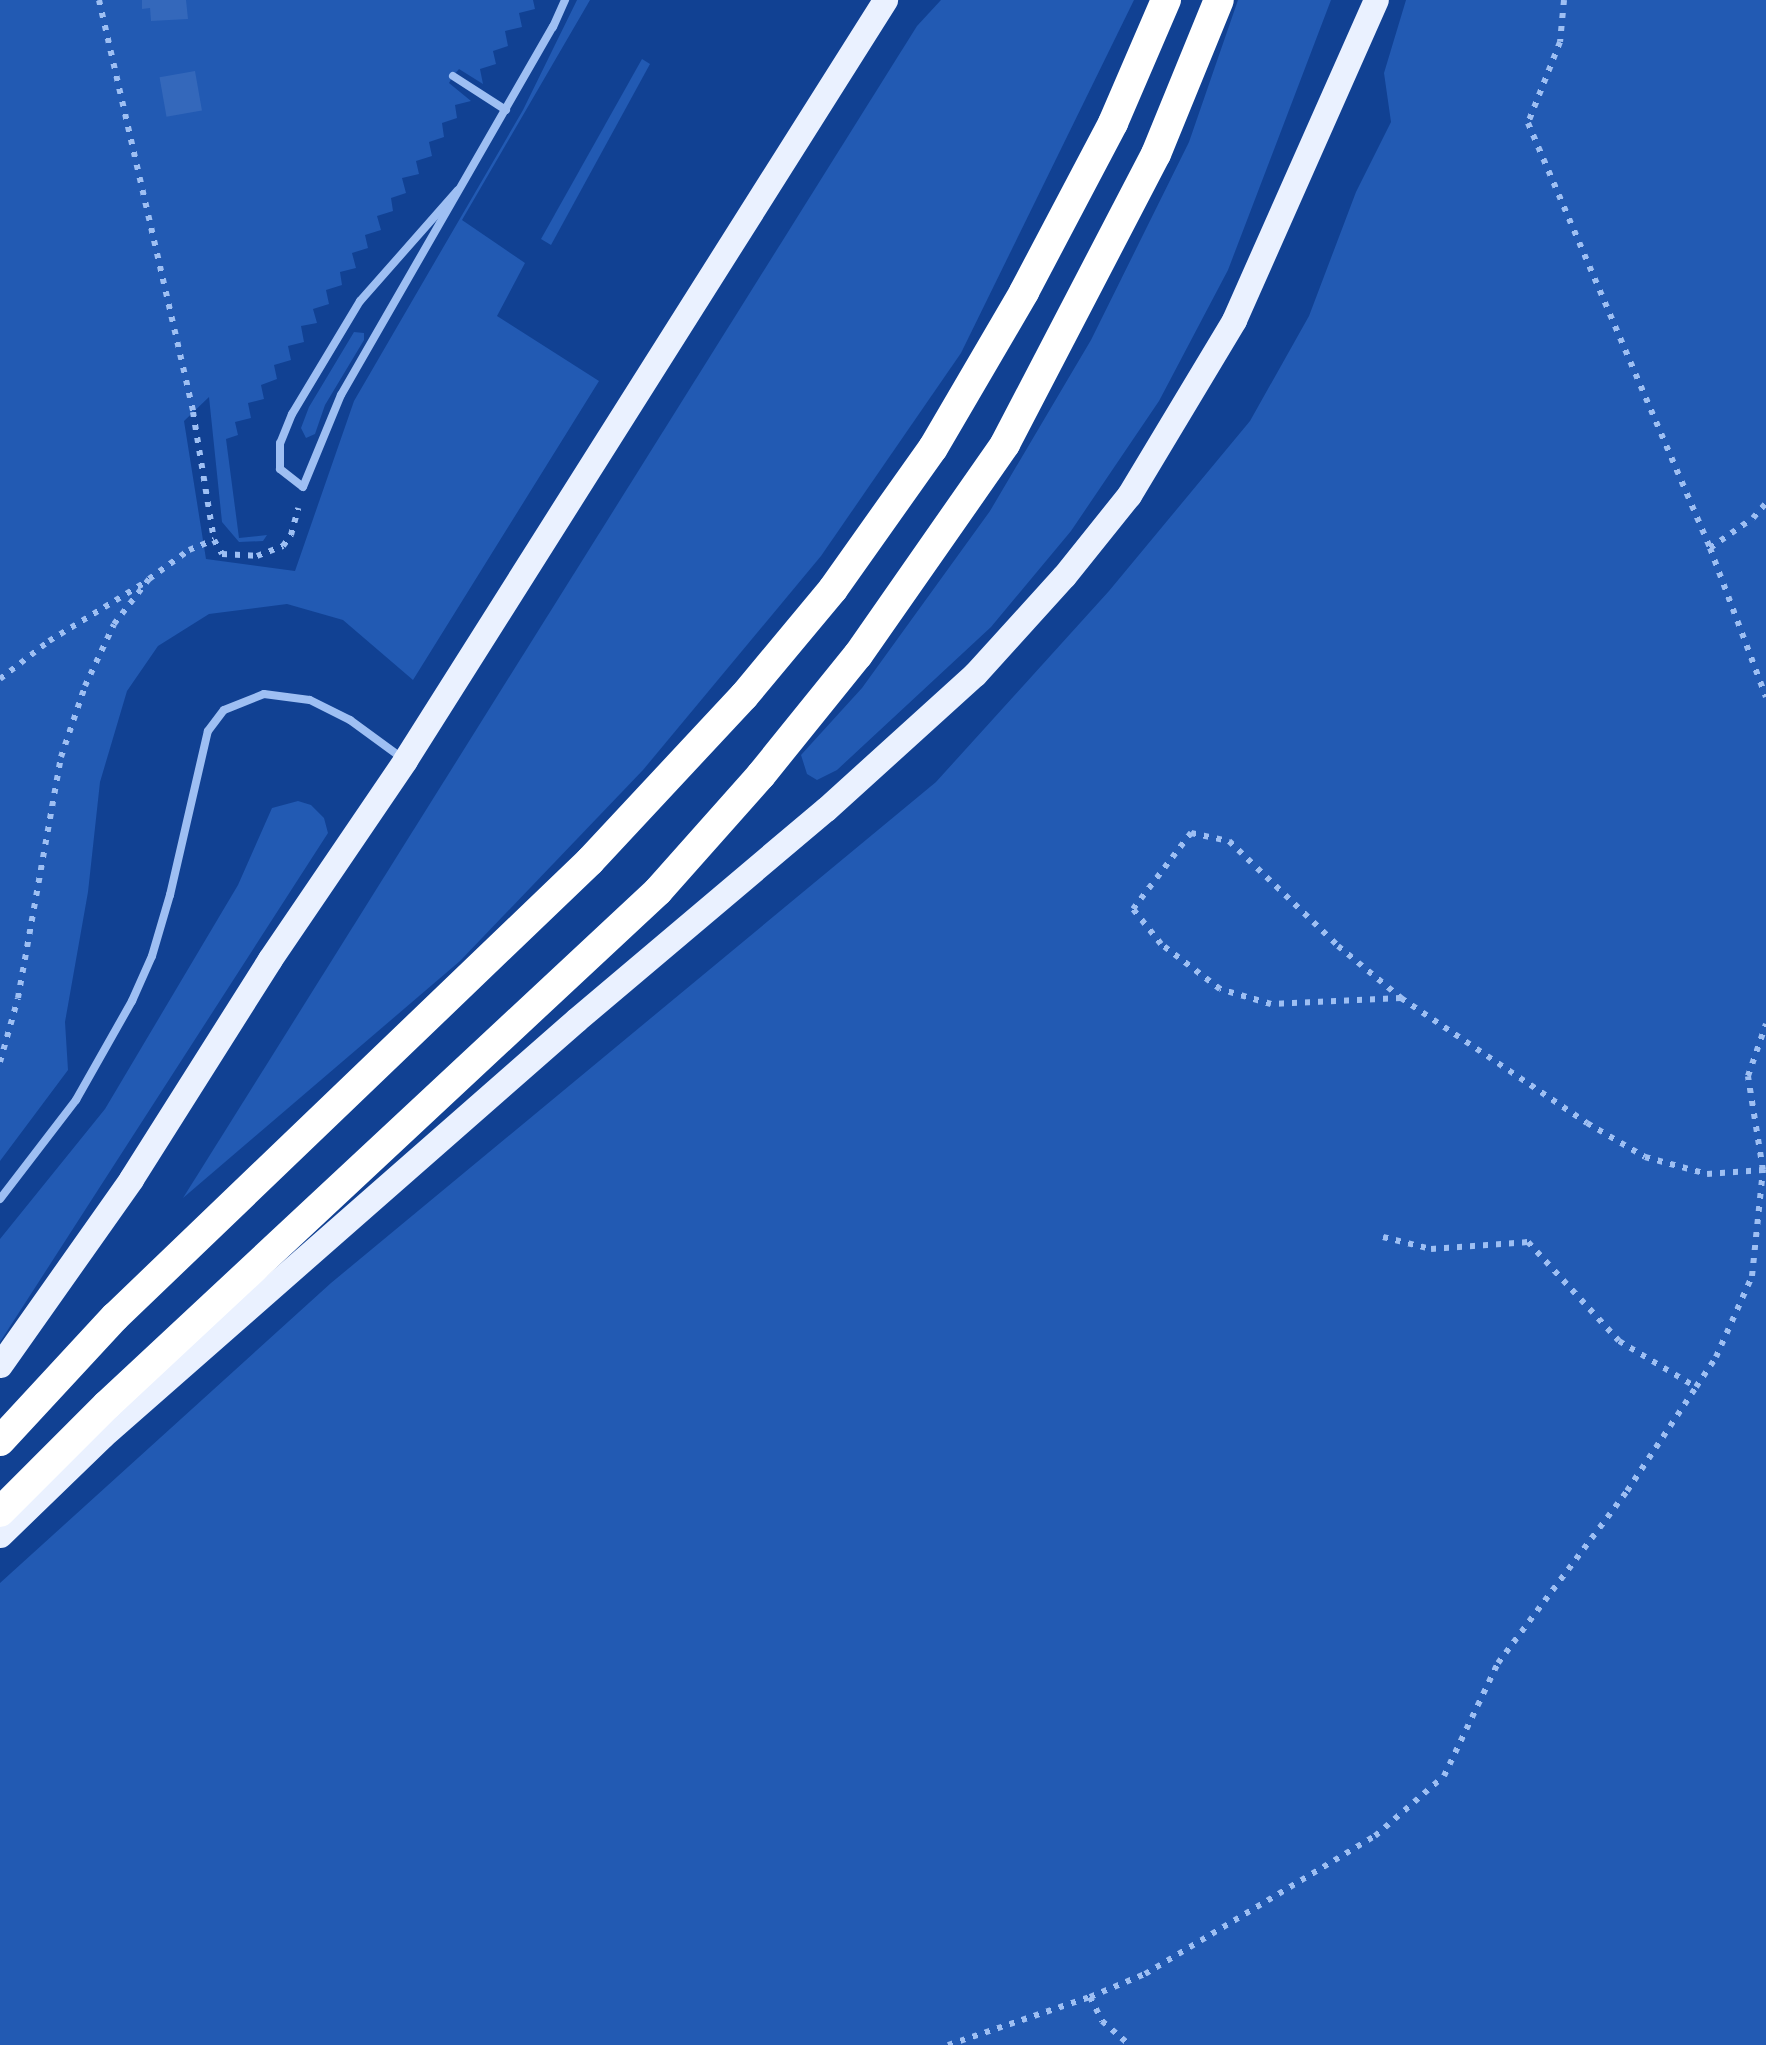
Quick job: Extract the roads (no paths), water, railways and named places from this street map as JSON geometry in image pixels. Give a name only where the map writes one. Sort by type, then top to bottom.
[{"type":"highway","points":[[0,1441],[115,1316],[590,861],[744,696],[833,589],[933,448],[1024,292],[1113,124],[1166,0]]},
{"type":"highway","points":[[0,1512],[107,1406],[658,890],[761,775],[858,655],[1004,444],[1156,154],[1219,0]]},
{"type":"main road","points":[[0,1366],[131,1179],[270,959],[405,760],[885,0]]},
{"type":"main road","points":[[0,1535],[132,1410],[576,1020],[826,809],[975,674],[1064,576],[1129,495],[1234,320],[1376,0]]},
{"type":"lane","points":[[458,190],[360,301],[292,414],[280,443],[280,469],[303,487],[341,394],[506,110],[564,0]]},
{"type":"lane","points":[[453,76],[506,110]]},
{"type":"lane","points":[[0,1199],[76,1100],[132,1001],[152,956],[170,895],[208,732],[224,710],[264,694],[310,700],[350,720],[405,760]]}]
